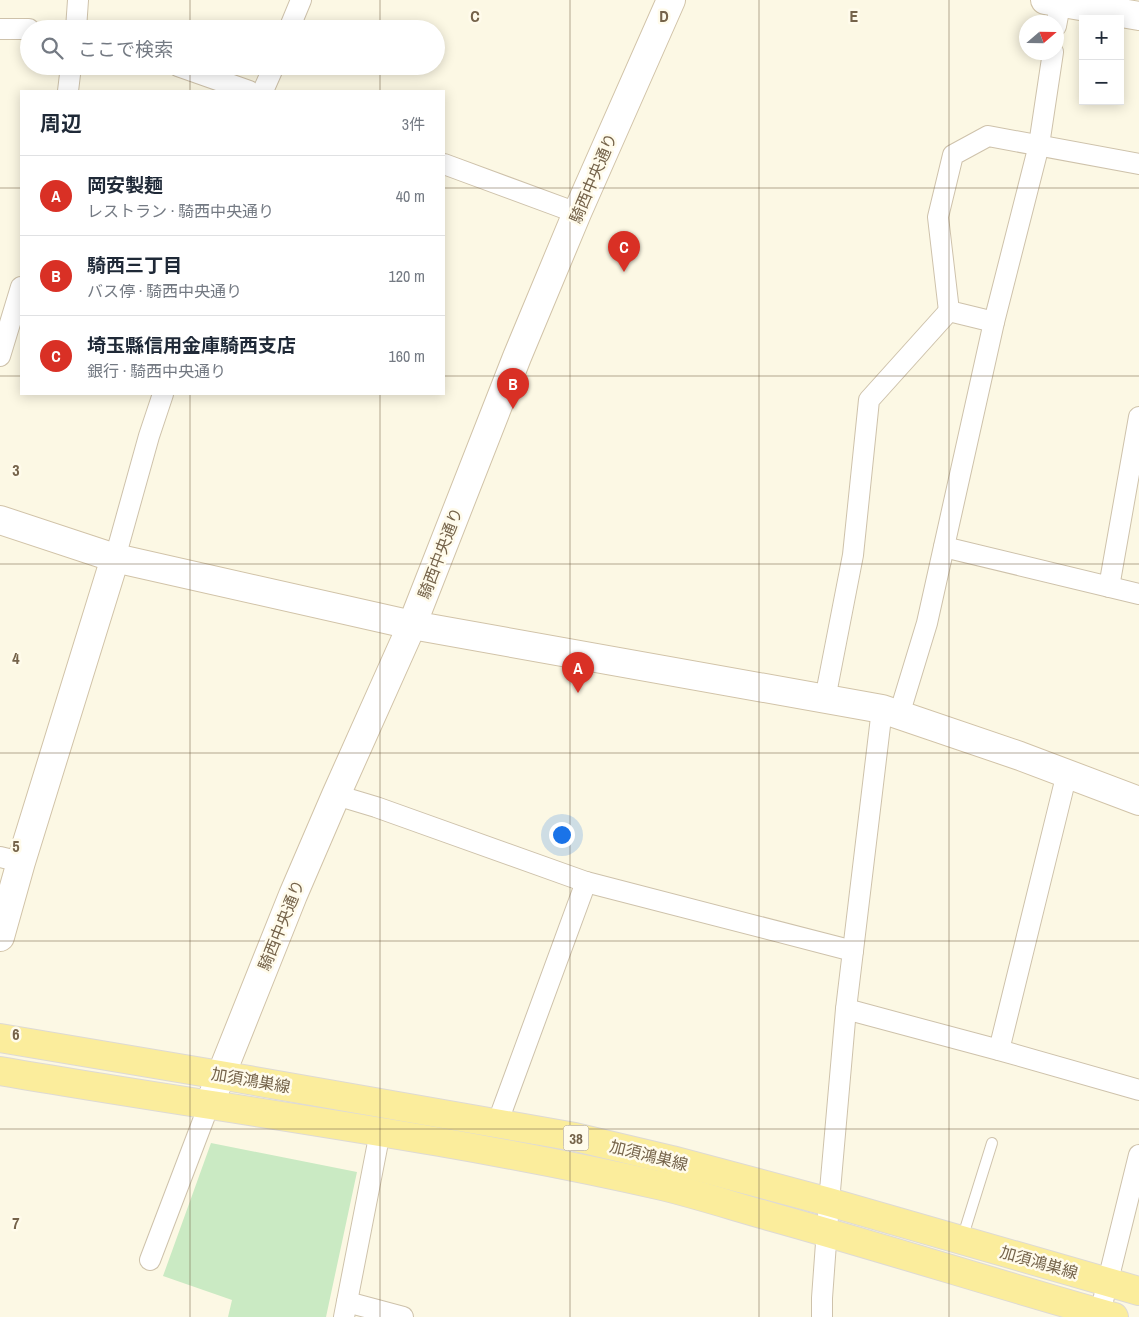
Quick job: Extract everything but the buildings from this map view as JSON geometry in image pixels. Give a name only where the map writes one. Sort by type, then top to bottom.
[{"type":"main road","name":"加須鴻巣線","points":[[0,1038],[220,1074],[575,1137],[672,1160],[829,1202],[1139,1291]]},
{"type":"main road","name":"加須鴻巣線","points":[[0,1071],[380,1132],[565,1165],[666,1187],[827,1232],[1104,1316]]},
{"type":"street","points":[[77,20],[78,0]]},
{"type":"street","points":[[293,20],[301,0]]},
{"type":"street","name":"騎西中央通り","points":[[209,1105],[293,895],[412,625],[516,358],[671,0]]},
{"type":"street","points":[[1056,7],[1139,16]]},
{"type":"street","points":[[0,29],[20,29]]},
{"type":"street","points":[[822,1317],[829,1202],[846,1009],[853,951],[891,712],[927,623],[994,322],[1039,145],[1051,60]]},
{"type":"street","points":[[68,90],[70,75]]},
{"type":"street","points":[[204,75],[246,90]]},
{"type":"street","points":[[263,90],[270,75]]},
{"type":"street","points":[[825,699],[853,555],[869,400],[949,311],[938,217],[952,154],[988,136],[1139,164]]},
{"type":"street","points":[[445,164],[578,214]]},
{"type":"street","points":[[0,356],[6,316],[20,289]]},
{"type":"street","points":[[949,311],[994,322]]},
{"type":"street","points":[[0,937],[10,859],[114,558],[163,395]]},
{"type":"street","points":[[1109,587],[1139,417]]},
{"type":"street","points":[[0,520],[114,558],[412,625],[891,712],[1068,773],[1139,801]]},
{"type":"street","points":[[944,547],[1139,594]]},
{"type":"street","points":[[999,1050],[1068,773]]},
{"type":"street","points":[[336,795],[376,807],[586,882],[853,951]]},
{"type":"street","points":[[497,1124],[586,882]]},
{"type":"street","points":[[846,1009],[1139,1090]]},
{"type":"street","points":[[150,1260],[209,1105]]},
{"type":"street","points":[[380,1132],[345,1310],[403,1317]]},
{"type":"street","points":[[1104,1316],[1108,1282],[1139,1155]]},
{"type":"lane","points":[[962,1240],[992,1143]]},
{"type":"green space","points":[[211,1143],[357,1172],[326,1317],[228,1317],[232,1300],[163,1276]]},
{"type":"place","name":"埼玉縣信用金庫騎西支店","points":[[624,272]]},
{"type":"place","name":"騎西三丁目","points":[[513,409]]},
{"type":"place","name":"岡安製麺","points":[[578,693]]}]
